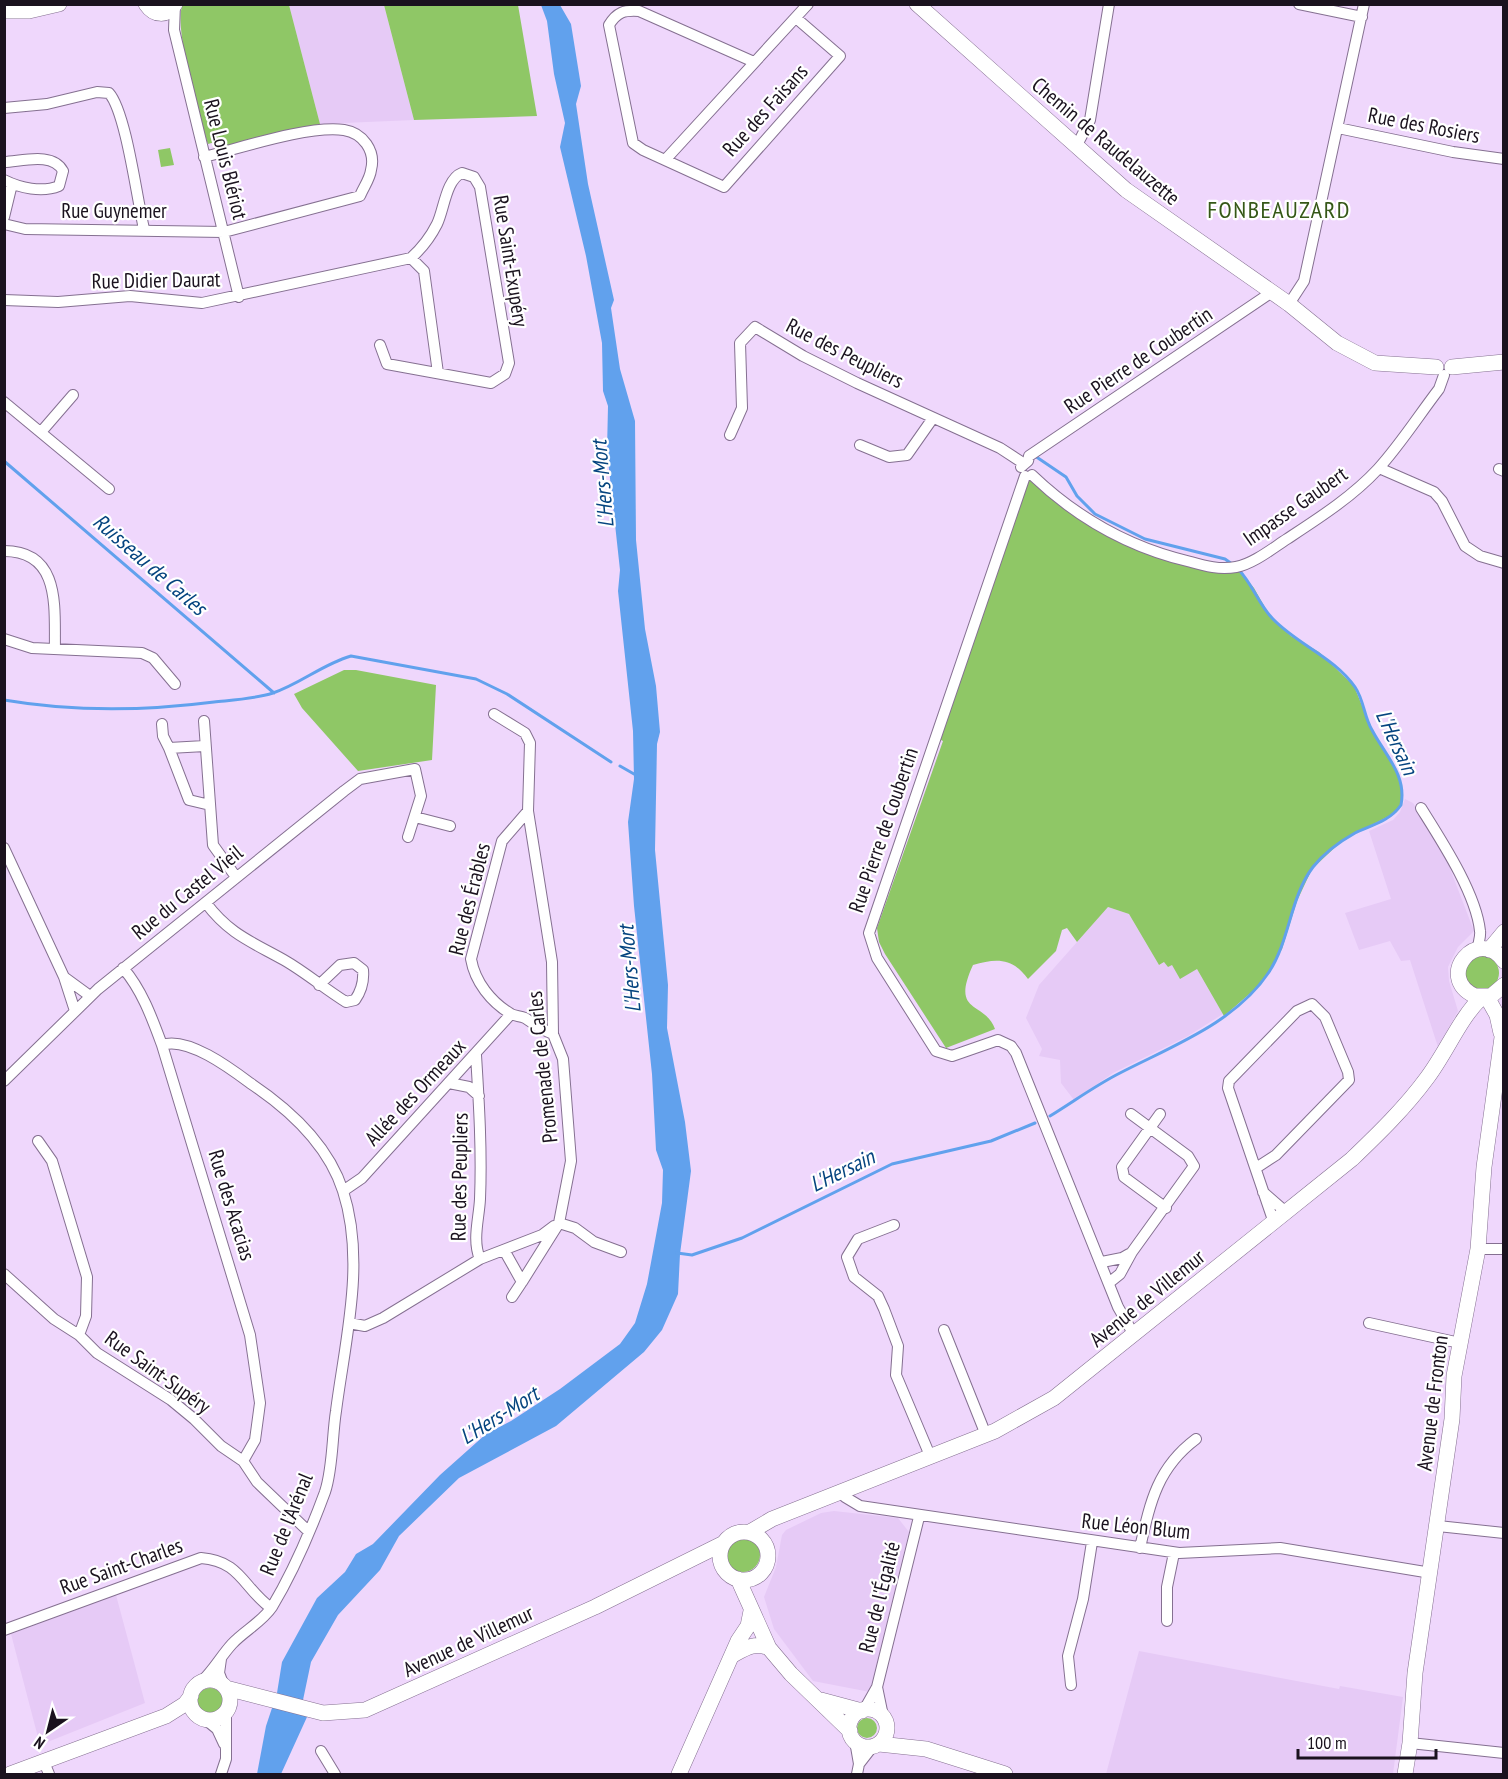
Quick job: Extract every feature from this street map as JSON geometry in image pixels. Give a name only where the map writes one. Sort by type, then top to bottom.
[{"type":"main road","points":[[4,11],[29,11],[59,4]]},
{"type":"main road","points":[[151,7],[169,12],[175,4]]},
{"type":"main road","name":"Chemin de Raudelauzette","points":[[917,4],[1126,190],[1272,291],[1337,343],[1365,359],[1386,366],[1444,369],[1503,362]]},
{"type":"main road","points":[[1466,1015],[1464,989],[1458,977],[1460,963],[1470,952],[1484,950],[1503,932]]},
{"type":"main road","points":[[1484,950],[1503,961]]},
{"type":"main road","points":[[1464,989],[1484,997],[1502,987],[1503,1011]]},
{"type":"main road","name":"Avenue de Villemur","points":[[750,1532],[772,1519],[783,1517],[986,1435],[1054,1398],[1352,1160],[1389,1124],[1426,1080],[1451,1044],[1466,1015],[1484,997]]},
{"type":"main road","name":"Avenue de Fronton","points":[[1405,1774],[1410,1743],[1415,1673],[1438,1526],[1460,1343],[1478,1249],[1484,1167],[1502,1029],[1497,1015],[1484,997]]},
{"type":"main road","points":[[773,1652],[755,1597],[758,1575],[766,1565],[772,1531],[783,1517]]},
{"type":"main road","points":[[723,1569],[719,1556],[722,1544],[737,1532],[750,1532],[759,1536],[768,1551]]},
{"type":"main road","name":"Avenue de Villemur","points":[[225,1687],[323,1713],[355,1712],[381,1704],[688,1562],[722,1544]]},
{"type":"main road","points":[[688,1562],[710,1564],[738,1579],[751,1611],[773,1652],[791,1674],[819,1699],[863,1746],[926,1749]]},
{"type":"main road","points":[[738,1579],[758,1575]]},
{"type":"main road","points":[[679,1774],[748,1626],[751,1611]]},
{"type":"main road","points":[[733,1655],[749,1646],[762,1645],[773,1652]]},
{"type":"main road","points":[[10,1774],[47,1768],[166,1716],[185,1704],[193,1689],[201,1682],[213,1681],[225,1687],[230,1700],[227,1710]]},
{"type":"main road","points":[[190,1696],[191,1706],[203,1719]]},
{"type":"main road","points":[[166,1716],[217,1719],[227,1710],[264,1698]]},
{"type":"main road","points":[[819,1699],[863,1710],[874,1710],[900,1735],[926,1749],[1005,1774]]},
{"type":"main road","points":[[852,1736],[851,1721],[863,1710]]},
{"type":"main road","points":[[876,1745],[886,1735],[885,1720]]},
{"type":"street","name":"Rue Louis Blériot","points":[[175,4],[174,30],[239,297]]},
{"type":"street","points":[[754,62],[639,11],[625,10],[615,15],[609,25],[633,143],[643,150],[666,159],[808,4]]},
{"type":"street","points":[[1076,147],[1090,120],[1109,4]]},
{"type":"street","points":[[1299,4],[1362,17]]},
{"type":"street","points":[[1289,304],[1304,281],[1364,4]]},
{"type":"street","name":"Rue Louis Blériot","points":[[151,7],[174,30]]},
{"type":"street","name":"Rue des Faisans","points":[[666,159],[724,187],[840,56],[796,18]]},
{"type":"street","points":[[4,108],[47,104],[96,92],[109,93],[115,100],[120,119],[144,229]]},
{"type":"street","name":"Rue des Rosiers","points":[[1338,128],[1453,152],[1503,159]]},
{"type":"street","name":"Rue Guynemer","points":[[4,225],[25,230],[144,229],[224,232],[360,196],[371,171],[370,151],[364,140],[357,134],[341,130],[311,132],[204,157]]},
{"type":"street","points":[[4,162],[52,159],[63,171],[59,186],[51,189],[8,182],[4,217]]},
{"type":"street","name":"Rue Saint-Exupéry","points":[[380,345],[387,364],[491,383],[505,374],[508,363],[480,187],[474,177],[462,173],[454,179],[438,223],[420,250],[411,258]]},
{"type":"street","points":[[411,258],[424,271],[438,373]]},
{"type":"street","name":"Rue Didier Daurat","points":[[4,300],[58,302],[130,296],[202,303],[239,297],[411,258]]},
{"type":"street","name":"Rue Pierre de Coubertin","points":[[1026,462],[1029,456],[1198,344],[1272,291]]},
{"type":"street","name":"Rue des Peupliers","points":[[730,435],[742,408],[740,343],[755,327],[803,356],[1026,462]]},
{"type":"street","name":"Impasse Gaubert","points":[[1028,476],[1057,499],[1115,536],[1146,550],[1218,568],[1236,567],[1281,543],[1330,510],[1378,468],[1439,389],[1444,369]]},
{"type":"street","points":[[41,432],[73,395]]},
{"type":"street","points":[[4,402],[109,489]]},
{"type":"street","points":[[860,445],[889,457],[907,455],[933,418]]},
{"type":"street","points":[[1026,462],[1021,471],[1028,476]]},
{"type":"street","points":[[1378,468],[1434,492],[1442,501],[1465,546],[1480,556],[1503,563]]},
{"type":"street","name":"Rue Pierre de Coubertin","points":[[1028,476],[869,933],[877,958],[936,1052],[952,1056],[993,1040],[1005,1043],[1016,1053],[1102,1262],[1118,1307],[1134,1335]]},
{"type":"street","points":[[4,551],[26,555],[40,565],[52,581],[54,649]]},
{"type":"street","points":[[4,639],[32,648],[141,653],[153,658],[175,684]]},
{"type":"street","name":"Promenade de Carles","points":[[494,714],[525,733],[530,742],[528,812],[534,836],[552,962],[553,1034],[562,1059],[571,1161],[559,1223]]},
{"type":"street","points":[[204,721],[213,845],[236,877]]},
{"type":"street","points":[[162,724],[163,736],[189,800],[210,805]]},
{"type":"street","points":[[169,748],[205,746]]},
{"type":"street","name":"Rue du Castel Vieil","points":[[4,1081],[90,996],[123,968],[360,779],[415,769],[421,796],[415,817]]},
{"type":"street","points":[[1421,808],[1446,848],[1469,896],[1481,932],[1484,950]]},
{"type":"street","name":"Rue des Érables","points":[[528,812],[502,841],[471,959],[473,971],[480,986],[511,1014],[522,1016],[553,1034]]},
{"type":"street","points":[[408,837],[415,817],[450,826]]},
{"type":"street","points":[[513,829],[534,836]]},
{"type":"street","points":[[5,851],[64,977],[71,1008],[75,1011]]},
{"type":"street","points":[[206,903],[220,923],[251,944],[285,960],[319,985]]},
{"type":"street","name":"Rue des Acacias","points":[[123,968],[135,983],[162,1045],[250,1335],[260,1403],[255,1440],[243,1461]]},
{"type":"street","points":[[64,977],[90,996]]},
{"type":"street","points":[[1256,1168],[1276,1155],[1343,1089],[1348,1080],[1348,1072],[1325,1017],[1312,1004],[1297,1011],[1229,1081],[1228,1088],[1274,1223]]},
{"type":"street","name":"Allée des Ormeaux","points":[[343,1191],[362,1178],[511,1014]]},
{"type":"street","name":"Rue de l'Arénal","points":[[162,1045],[169,1042],[189,1045],[282,1104],[322,1151],[343,1191],[350,1221],[353,1266],[349,1323],[326,1489],[271,1608],[242,1634],[201,1682]]},
{"type":"street","name":"Rue des Peupliers","points":[[476,1055],[479,1096],[480,1199],[476,1248],[480,1259]]},
{"type":"street","name":"Rue des Peupliers","points":[[449,1083],[469,1087],[479,1096]]},
{"type":"street","points":[[1110,1282],[1120,1274],[1132,1252],[1166,1208],[1194,1166],[1188,1156],[1131,1114]]},
{"type":"street","points":[[1160,1114],[1122,1167],[1124,1176],[1166,1208]]},
{"type":"street","points":[[38,1141],[52,1161],[87,1277],[86,1316],[79,1335]]},
{"type":"street","points":[[1263,1191],[1287,1213]]},
{"type":"street","points":[[349,1323],[365,1326],[383,1318],[480,1259],[542,1235],[559,1223]]},
{"type":"street","points":[[559,1223],[575,1228],[594,1242],[621,1252]]},
{"type":"street","points":[[512,1297],[559,1223]]},
{"type":"street","points":[[894,1225],[858,1239],[847,1257],[854,1276],[870,1288],[881,1303],[898,1346],[896,1375],[931,1458]]},
{"type":"street","points":[[1478,1249],[1503,1249]]},
{"type":"street","points":[[504,1250],[522,1282]]},
{"type":"street","points":[[1102,1262],[1122,1258],[1132,1252]]},
{"type":"street","name":"Rue Saint-Supéry","points":[[4,1274],[54,1319],[79,1335],[97,1353],[171,1400],[221,1446],[243,1461],[256,1482],[308,1531]]},
{"type":"street","points":[[1369,1323],[1460,1343]]},
{"type":"street","points":[[944,1330],[986,1435]]},
{"type":"street","points":[[1140,1548],[1151,1498],[1176,1453],[1196,1439]]},
{"type":"street","name":"Rue Léon Blum","points":[[843,1492],[845,1497],[860,1506],[1092,1542],[1174,1553],[1280,1548],[1431,1573]]},
{"type":"street","name":"Rue de l'Égalité","points":[[863,1710],[877,1687],[919,1516]]},
{"type":"street","points":[[1438,1526],[1503,1533]]},
{"type":"street","points":[[1071,1685],[1068,1656],[1083,1599],[1092,1542]]},
{"type":"street","points":[[1167,1621],[1167,1587],[1174,1553]]},
{"type":"street","name":"Rue Saint-Charles","points":[[4,1630],[201,1558],[213,1559],[236,1570],[271,1608]]},
{"type":"street","points":[[221,1659],[219,1673],[225,1687]]},
{"type":"street","name":"Rue de l'Égalité","points":[[877,1687],[885,1720]]},
{"type":"street","points":[[221,1774],[226,1760],[227,1710]]},
{"type":"street","points":[[203,1719],[217,1729],[226,1747]]},
{"type":"street","points":[[852,1736],[858,1769]]},
{"type":"street","points":[[1410,1743],[1503,1753]]},
{"type":"street","points":[[858,1769],[876,1745]]},
{"type":"street","points":[[321,1751],[335,1774]]},
{"type":"shaded area","points":[[289,5],[384,5],[414,120],[320,124]]},
{"type":"shaded area","points":[[1405,799],[1413,803],[1423,818],[1449,866],[1474,931],[1458,947],[1448,967],[1449,981],[1458,1011],[1438,1047],[1410,960],[1401,961],[1390,941],[1359,950],[1345,913],[1391,899],[1369,831],[1393,820],[1400,812]]},
{"type":"shaded area","points":[[1108,907],[1129,914],[1159,965],[1165,962],[1197,969],[1223,1014],[1188,1036],[1113,1073],[1074,1100],[1061,1083],[1060,1060],[1039,1056],[1042,1049],[1026,1018],[1039,985]]},
{"type":"shaded area","points":[[834,1511],[898,1518],[909,1532],[870,1692],[813,1681],[774,1629],[764,1597],[776,1567],[782,1535],[786,1530],[821,1513]]},
{"type":"shaded area","points":[[116,1595],[145,1703],[40,1745],[11,1634]]},
{"type":"shaded area","points":[[1139,1651],[1339,1689],[1340,1686],[1403,1697],[1393,1774],[1106,1774]]},
{"type":"green space","points":[[183,4],[289,5],[320,124],[224,149],[222,140],[208,144],[184,51],[181,31]]},
{"type":"green space","points":[[384,5],[518,5],[537,116],[414,120]]},
{"type":"green space","points":[[170,148],[174,165],[161,167],[158,150]]},
{"type":"green space","points":[[1025,476],[1057,499],[1146,550],[1236,567],[1254,588],[1271,618],[1291,636],[1319,652],[1354,686],[1372,730],[1394,765],[1402,785],[1403,797],[1397,812],[1344,839],[1312,869],[1297,901],[1282,949],[1268,973],[1254,990],[1224,1016],[1197,969],[1180,979],[1172,965],[1168,967],[1164,962],[1159,965],[1129,914],[1108,907],[1077,942],[1067,928],[1062,930],[1056,951],[1028,979],[1016,967],[1004,961],[973,965],[965,992],[967,1000],[990,1020],[995,1029],[946,1048],[885,954],[879,942],[877,928],[943,741],[935,737]]},
{"type":"green space","points":[[344,670],[356,670],[436,685],[432,760],[358,771],[302,708],[294,694]]},
{"type":"green space","points":[[1482,956],[1494,961],[1499,973],[1494,985],[1482,990],[1470,985],[1465,973],[1470,961]]},
{"type":"green space","points":[[743,1538],[755,1543],[760,1555],[755,1567],[743,1572],[731,1567],[726,1555],[731,1543]]},
{"type":"green space","points":[[210,1688],[219,1692],[223,1701],[219,1710],[210,1714],[201,1710],[197,1701],[201,1692]]},
{"type":"green space","points":[[867,1718],[874,1721],[877,1728],[874,1735],[867,1738],[860,1735],[857,1728],[860,1721]]},
{"type":"water","points":[[541,5],[560,5],[571,24],[581,86],[576,104],[588,184],[614,300],[611,308],[620,369],[635,421],[636,540],[645,629],[656,686],[660,732],[657,744],[655,850],[668,985],[667,1028],[685,1122],[691,1171],[680,1254],[678,1294],[662,1330],[644,1352],[556,1426],[459,1478],[399,1536],[380,1570],[338,1615],[311,1662],[303,1700],[307,1717],[281,1774],[257,1774],[266,1726],[277,1693],[282,1662],[317,1598],[345,1572],[356,1554],[373,1544],[440,1475],[486,1434],[511,1421],[560,1389],[620,1344],[635,1323],[647,1284],[662,1203],[663,1170],[656,1150],[652,1074],[634,906],[628,822],[634,779],[633,731],[618,591],[620,570],[607,451],[608,406],[603,391],[602,343],[586,256],[560,147],[565,123],[554,74],[547,21]]},
{"type":"waterway","name":"L'Hersain","points":[[1035,456],[1066,477],[1077,496],[1095,514],[1145,539],[1225,559],[1232,564]]},
{"type":"waterway","name":"Ruisseau de Carles","points":[[4,461],[274,693]]},
{"type":"waterway","name":"L'Hersain","points":[[1050,1116],[1093,1088],[1201,1032],[1239,1005],[1255,990],[1276,960],[1299,892],[1313,867],[1338,844],[1355,833],[1386,819],[1401,805],[1402,794],[1398,775],[1369,725],[1355,687],[1337,667],[1273,619],[1239,570]]},
{"type":"waterway","points":[[4,700],[56,707],[109,709],[162,707],[243,699],[283,689],[351,656],[476,679],[507,694],[611,762]]},
{"type":"waterway","points":[[620,766],[634,774]]},
{"type":"waterway","name":"L'Hersain","points":[[677,1253],[692,1255],[742,1238],[892,1164],[991,1141],[1035,1123]]},
{"type":"district","name":"FONBEAUZARD","points":[[1279,209]]},
{"type":"water label","name":"L'Hers-Mort","points":[[602,484]]},
{"type":"water label","name":"L'Hers-Mort","points":[[629,969]]},
{"type":"water label","name":"L'Hers-Mort","points":[[499,1415]]}]
